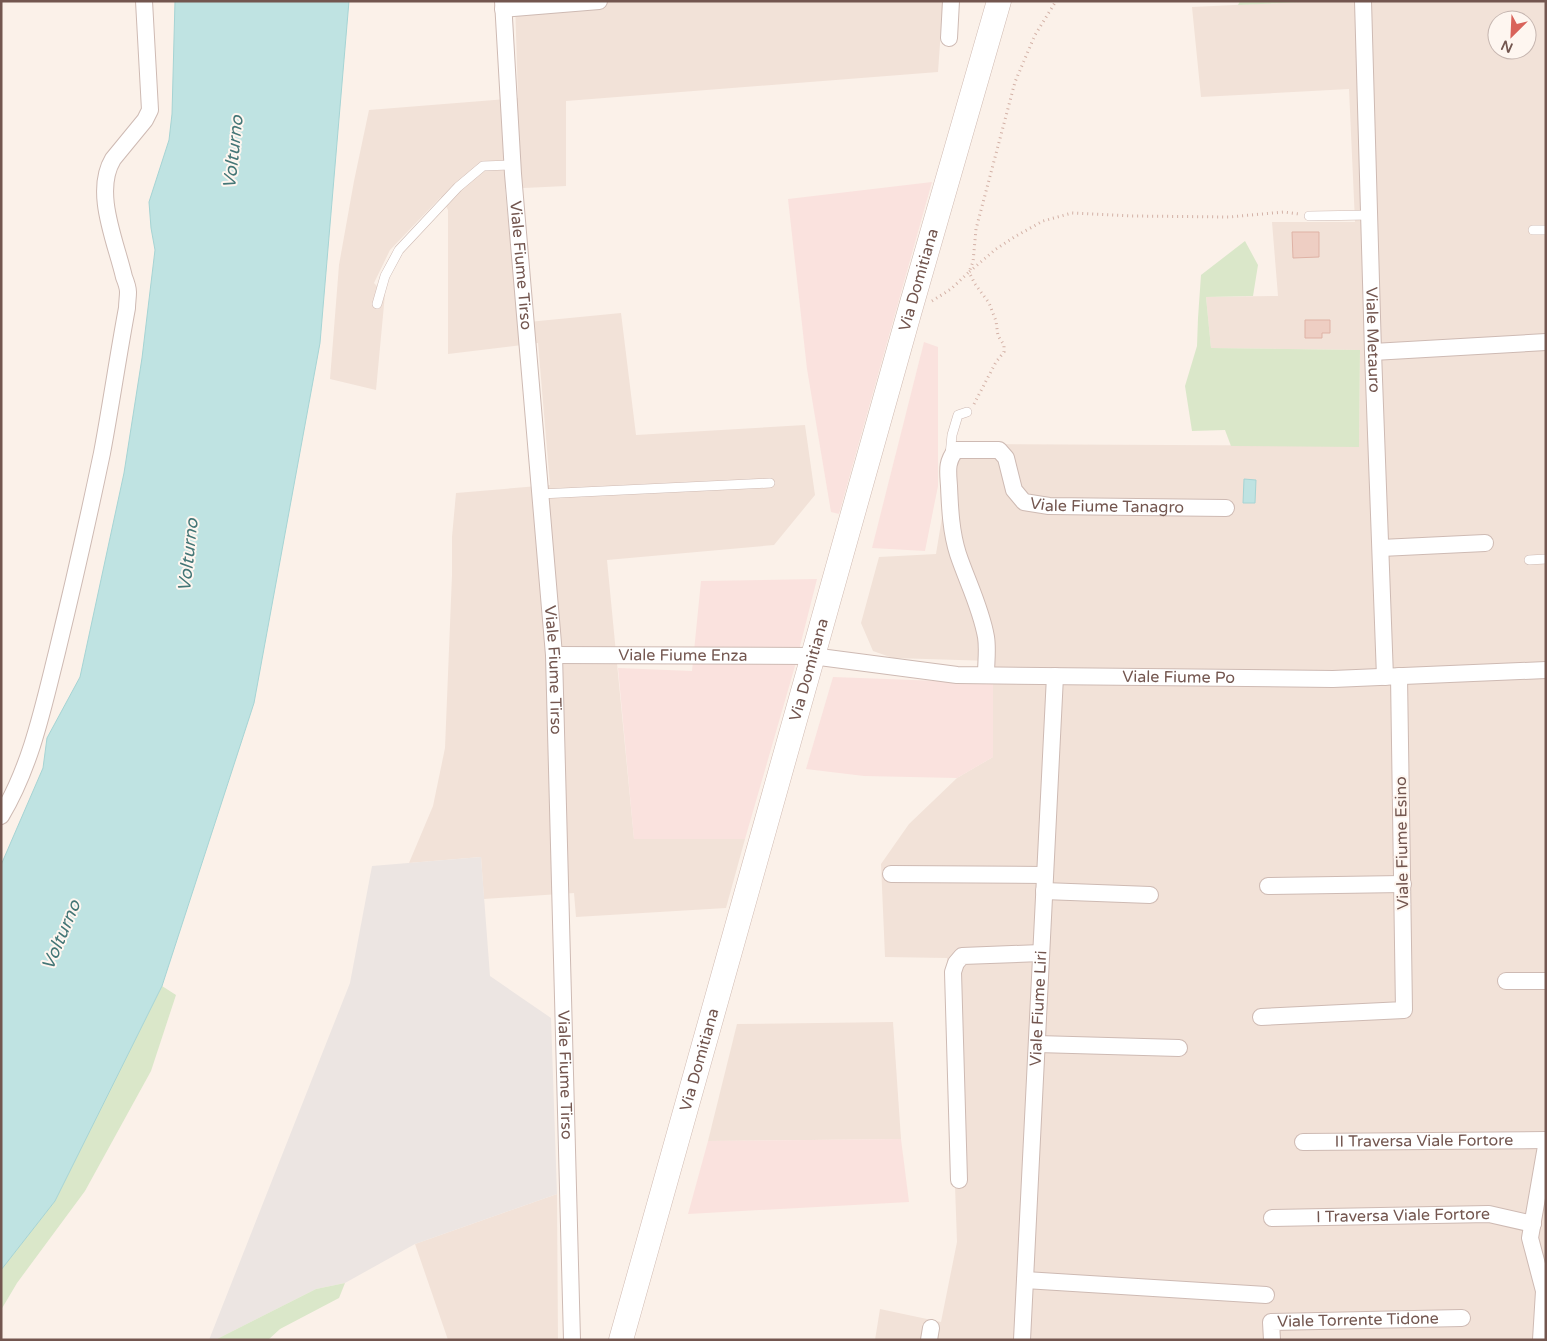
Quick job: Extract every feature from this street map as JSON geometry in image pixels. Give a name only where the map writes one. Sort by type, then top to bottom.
[{"type":"street","points":[[1,816],[23,769],[36,733],[75,580],[104,442],[127,308],[128,292],[119,253],[109,223],[105,196],[106,178],[109,165],[145,120],[150,110],[144,1]]},
{"type":"street","points":[[503,5],[599,1]]},
{"type":"street","points":[[949,38],[951,1]]},
{"type":"street","name":"Via Domitiana","points":[[621,1340],[812,656],[999,1]]},
{"type":"street","name":"Viale Metauro","points":[[1363,1],[1373,352],[1381,548],[1392,677]]},
{"type":"street","name":"Viale Fiume Tirso","points":[[503,5],[512,165],[554,655],[572,1340]]},
{"type":"street","points":[[1373,352],[1546,342]]},
{"type":"street","name":"Viale Fiume Tanagro","points":[[950,457],[956,450],[999,450],[1006,458],[1014,490],[1024,502],[1049,506],[1226,508]]},
{"type":"street","points":[[950,457],[948,468],[949,496],[954,536],[959,555],[980,610],[986,638],[986,675]]},
{"type":"street","points":[[1381,548],[1485,543]]},
{"type":"street","name":"Viale Fiume Enza","points":[[554,655],[812,656]]},
{"type":"street","name":"Viale Fiume Po","points":[[812,656],[957,674],[986,675],[1333,680],[1546,670]]},
{"type":"street","name":"Viale Fiume Liri","points":[[1022,1340],[1055,676]]},
{"type":"street","name":"Viale Fiume Esino","points":[[1261,1016],[1404,1010],[1402,884],[1392,677]]},
{"type":"street","points":[[891,874],[1044,883],[1150,895]]},
{"type":"street","points":[[1268,886],[1402,884]]},
{"type":"street","points":[[958,1180],[953,972],[956,963],[962,956],[1041,953]]},
{"type":"street","points":[[1506,981],[1546,981]]},
{"type":"street","points":[[1036,1044],[1179,1048]]},
{"type":"street","name":"II Traversa Viale Fortore","points":[[1303,1142],[1546,1140]]},
{"type":"street","points":[[1541,1340],[1545,1291],[1530,1238],[1543,1177],[1546,1146]]},
{"type":"street","name":"I Traversa Viale Fortore","points":[[1272,1218],[1489,1214],[1533,1224]]},
{"type":"street","points":[[1025,1280],[1266,1295]]},
{"type":"street","name":"Viale Torrente Tidone","points":[[1272,1340],[1271,1322],[1462,1318]]},
{"type":"lane","points":[[377,304],[385,276],[399,250],[458,186],[483,166],[512,165]]},
{"type":"lane","points":[[1309,216],[1370,215]]},
{"type":"lane","points":[[1533,230],[1546,230]]},
{"type":"lane","points":[[950,457],[952,435],[958,415],[967,412]]},
{"type":"lane","points":[[540,494],[770,483]]},
{"type":"lane","points":[[1529,560],[1546,559]]},
{"type":"path","points":[[967,412],[973,405],[996,362],[1004,352],[1004,345],[998,336],[996,321],[989,303],[969,272],[973,262],[976,229],[1015,82],[1035,35],[1056,1]]},
{"type":"path","points":[[910,310],[932,301],[951,289],[996,249],[1016,236],[1043,221],[1072,213],[1229,217],[1284,212],[1309,216]]},
{"type":"shaded area","points":[[515,1],[943,1],[938,72],[566,101],[566,186],[505,189],[518,323],[621,313],[636,435],[805,425],[815,495],[774,545],[607,560],[634,839],[745,839],[726,908],[576,917],[574,893],[484,899],[481,857],[409,863],[433,806],[445,748],[452,537],[456,493],[550,485],[538,343],[448,354],[448,210],[441,197],[390,250],[374,283],[385,294],[376,390],[330,379],[339,265],[369,110],[518,98]]},
{"type":"shaded area","points":[[1323,1],[1546,1],[1546,1340],[875,1340],[880,1309],[941,1322],[957,1242],[947,958],[885,957],[881,864],[909,824],[957,778],[993,757],[992,661],[893,658],[873,651],[861,623],[879,557],[936,554],[954,444],[1359,446],[1360,350],[1211,348],[1206,297],[1278,296],[1272,222],[1355,222],[1349,89],[1201,97],[1192,7]]},
{"type":"shaded area","points":[[932,182],[839,514],[831,512],[807,369],[788,199]]},
{"type":"shaded area","points":[[924,342],[938,347],[938,486],[925,551],[872,548]]},
{"type":"shaded area","points":[[817,579],[795,666],[745,839],[634,839],[618,668],[692,671],[701,581]]},
{"type":"shaded area","points":[[833,677],[993,683],[993,757],[957,778],[864,776],[806,769]]},
{"type":"shaded area","points":[[481,857],[490,976],[551,1018],[557,1194],[415,1244],[345,1283],[316,1289],[215,1340],[209,1340],[350,983],[372,866]]},
{"type":"shaded area","points":[[893,1022],[901,1139],[708,1141],[737,1024]]},
{"type":"shaded area","points":[[901,1139],[909,1202],[688,1214],[708,1141]]},
{"type":"shaded area","points":[[557,1194],[558,1340],[448,1340],[415,1244]]},
{"type":"green space","points":[[1240,1],[1323,1],[1238,5]]},
{"type":"green space","points":[[1245,241],[1258,265],[1253,296],[1206,297],[1211,348],[1360,350],[1359,447],[1231,446],[1225,430],[1192,431],[1185,386],[1197,346],[1201,275]]},
{"type":"green space","points":[[162,986],[176,995],[151,1071],[85,1191],[17,1283],[1,1310],[1,1270],[55,1201]]},
{"type":"green space","points":[[345,1283],[339,1298],[280,1329],[268,1340],[215,1340],[316,1289]]},
{"type":"water","name":"Volturno","points":[[175,1],[349,1],[320,343],[254,703],[162,986],[55,1201],[1,1270],[1,865],[43,768],[47,738],[80,677],[124,473],[142,358],[155,250],[149,202],[169,140],[172,114]]},
{"type":"water","points":[[1244,479],[1256,480],[1255,503],[1243,503]]},
{"type":"building","points":[[1292,232],[1319,232],[1319,257],[1293,258]]},
{"type":"building","points":[[1305,320],[1330,320],[1330,333],[1322,333],[1322,338],[1305,338]]}]
